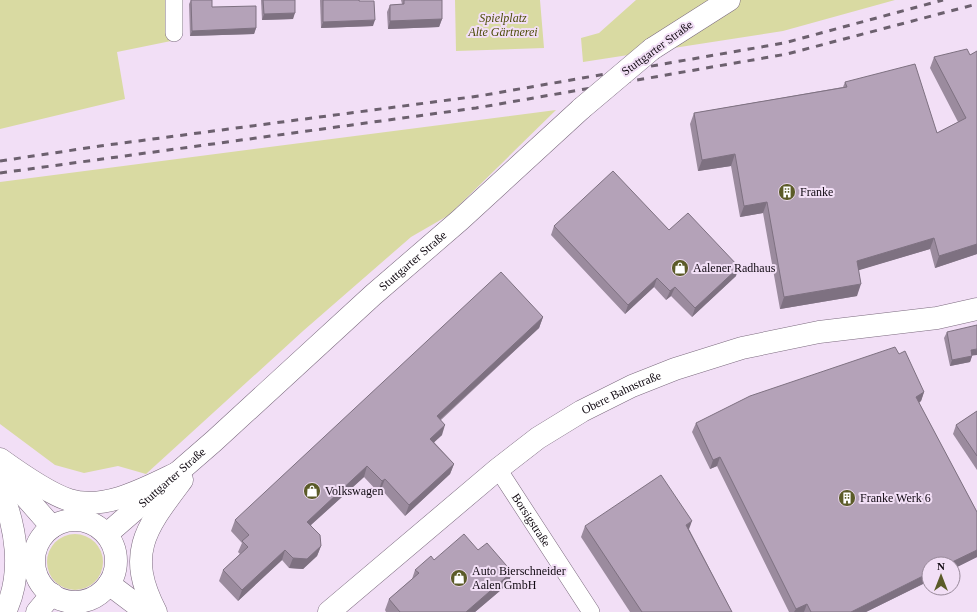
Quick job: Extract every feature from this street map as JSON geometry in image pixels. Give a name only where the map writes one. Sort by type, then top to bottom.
[{"type":"main road","name":"Stuttgarter Straße","points":[[107,534],[214,441],[373,295],[460,220],[582,108],[652,49],[729,0]]},
{"type":"main road","name":"Obere Bahnstraße","points":[[329,612],[498,469],[538,438],[582,411],[632,386],[675,369],[742,348],[819,332],[937,318],[977,309]]},
{"type":"main road","points":[[156,612],[150,600],[141,572],[141,561],[146,534],[156,516],[171,495],[214,441]]},
{"type":"main road","points":[[0,459],[50,491],[69,500],[87,502],[105,501],[132,493],[177,473]]},
{"type":"main road","points":[[0,468],[52,527]]},
{"type":"main road","points":[[0,488],[12,525],[16,549],[16,568],[12,593],[5,612]]},
{"type":"main road","points":[[81,520],[95,525],[107,534],[115,550],[117,558],[114,576],[101,593],[89,599],[77,602],[64,600],[52,594],[45,588],[39,580],[34,561],[39,542],[45,533],[61,522],[81,520]]},
{"type":"main road","points":[[109,584],[146,612]]},
{"type":"main road","points":[[37,612],[52,594]]},
{"type":"street","points":[[174,0],[174,33]]},
{"type":"street","name":"Borsigstraße","points":[[498,469],[592,612]]},
{"type":"green space","points":[[0,0],[169,0],[171,41],[117,52],[125,99],[0,129]]},
{"type":"green space","name":"Spielplatz Alte Gärtnerei","points":[[455,0],[540,0],[544,48],[456,51]]},
{"type":"green space","points":[[636,0],[895,0],[783,31],[583,62],[581,38],[599,33]]},
{"type":"green space","points":[[556,110],[449,215],[411,237],[303,331],[146,474],[118,466],[84,473],[55,465],[0,424],[0,182]]},
{"type":"green space","points":[[75,534],[90,539],[98,547],[103,562],[98,577],[90,585],[75,590],[60,585],[52,577],[47,562],[52,547],[60,539]]},
{"type":"building","points":[[191,0],[212,0],[212,7],[256,6],[256,28],[192,31]]},
{"type":"building","points":[[263,0],[295,0],[295,13],[264,14]]},
{"type":"building","points":[[323,0],[374,1],[375,20],[323,22]]},
{"type":"building","points":[[404,0],[442,0],[442,19],[390,21],[390,5],[404,4]]},
{"type":"building","points":[[967,49],[970,55],[977,51],[977,244],[939,256],[934,238],[857,261],[861,284],[784,297],[767,202],[744,206],[735,154],[702,160],[694,113],[847,87],[845,82],[915,64],[937,133],[966,118],[934,57]]},
{"type":"building","points":[[613,171],[669,230],[688,213],[739,267],[695,308],[675,287],[670,291],[657,278],[628,305],[554,226]]},
{"type":"building","points":[[501,272],[543,317],[437,416],[445,425],[430,439],[454,464],[409,505],[385,479],[382,481],[367,466],[307,522],[320,535],[321,546],[307,559],[293,558],[285,550],[242,590],[223,570],[248,547],[242,541],[249,535],[235,520]]},
{"type":"building","points":[[977,325],[977,349],[971,350],[972,356],[952,360],[947,332]]},
{"type":"building","name":"Franke Werk 6","points":[[895,347],[899,354],[905,351],[924,392],[916,397],[977,512],[977,550],[961,558],[961,556],[921,556],[921,577],[851,612],[811,612],[807,604],[796,609],[720,457],[713,460],[696,423],[750,396]]},
{"type":"building","points":[[977,411],[977,456],[956,425]]},
{"type":"building","points":[[661,475],[692,521],[686,525],[732,612],[642,612],[585,526]]},
{"type":"building","name":"Auto Bierschneider Aalen GmbH","points":[[464,534],[478,550],[487,543],[512,572],[466,612],[400,612],[389,599],[419,573],[415,570],[431,556],[434,560]]},
{"type":"railway","points":[[0,161],[100,146],[479,96],[784,43],[943,0]]},
{"type":"railway","points":[[0,173],[476,108],[787,54],[977,4]]},
{"type":"place","name":"Franke","points":[[787,192]]},
{"type":"place","name":"Aalener Radhaus","points":[[680,268]]},
{"type":"place","name":"Volkswagen","points":[[312,491]]},
{"type":"place","name":"Franke Werk 6","points":[[847,498]]},
{"type":"place","name":"Auto Bierschneider Aalen GmbH","points":[[459,578]]}]
